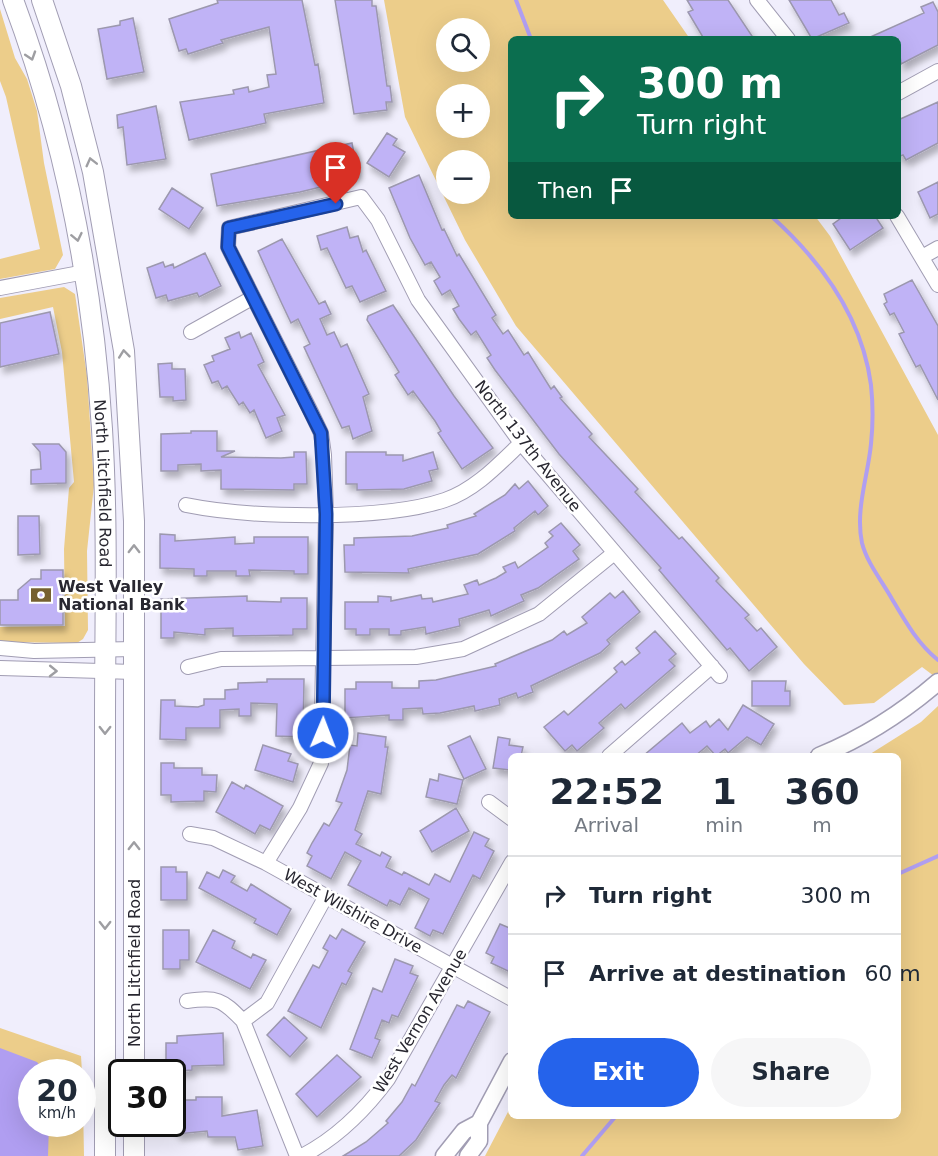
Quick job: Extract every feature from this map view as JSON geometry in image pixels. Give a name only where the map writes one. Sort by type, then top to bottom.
[{"type":"main road","name":"North Litchfield Road","points":[[13,0],[55,140],[85,272],[102,432],[105,650],[105,1156]]},
{"type":"main road","name":"North Litchfield Road","points":[[42,0],[80,118],[93,172],[120,315],[132,459],[134,1059]]},
{"type":"main road","points":[[134,1137],[134,1156]]},
{"type":"street","points":[[757,0],[786,36]]},
{"type":"street","points":[[901,91],[938,71]]},
{"type":"street","name":"North 137th Avenue","points":[[252,298],[228,247],[229,228],[361,197],[378,220],[418,300],[521,443],[613,554],[716,671],[614,753]]},
{"type":"street","points":[[899,219],[938,285]]},
{"type":"street","points":[[922,257],[938,248]]},
{"type":"street","points":[[0,288],[85,272]]},
{"type":"street","points":[[191,332],[252,298],[321,433],[326,514],[321,764],[300,808],[266,863]]},
{"type":"street","points":[[186,505],[220,512],[326,514],[400,511],[447,500],[487,476],[521,443]]},
{"type":"street","points":[[188,667],[221,659],[416,657],[463,650],[539,614],[613,554]]},
{"type":"street","points":[[0,648],[34,651],[134,649]]},
{"type":"street","points":[[0,668],[134,672]]},
{"type":"street","points":[[826,753],[861,738],[890,720],[938,682]]},
{"type":"street","points":[[489,802],[508,816]]},
{"type":"street","name":"West Wilshire Drive","points":[[190,834],[213,838],[266,863],[508,997]]},
{"type":"street","name":"West Vernon Avenue","points":[[302,1156],[341,1131],[374,1098],[388,1079],[508,869]]},
{"type":"street","points":[[243,1021],[267,1003],[326,896]]},
{"type":"street","points":[[187,1001],[211,997],[226,1004],[243,1021],[297,1156]]},
{"type":"street","points":[[468,1156],[479,1141],[479,1124],[508,1069]]},
{"type":"street","points":[[444,1156],[464,1131],[479,1124]]},
{"type":"shaded area","points":[[384,0],[663,0],[688,36],[508,36],[508,219],[817,219],[830,236],[938,435],[938,679],[922,667],[874,703],[844,705],[804,664],[516,326],[465,240],[447,204],[490,204],[490,150],[436,150],[436,181],[405,117]]},
{"type":"shaded area","points":[[0,9],[15,58],[27,79],[37,111],[44,163],[63,255],[55,269],[0,279],[0,259],[40,249],[6,97],[0,81]]},
{"type":"shaded area","points":[[64,287],[75,294],[87,376],[94,485],[87,551],[88,630],[83,639],[77,643],[0,642],[0,627],[65,626],[64,549],[69,488],[74,482],[62,352],[53,307],[0,319],[0,298]]},
{"type":"shaded area","points":[[938,706],[938,1156],[485,1156],[508,1112],[508,1119],[901,1119],[901,753],[872,753],[921,722]]},
{"type":"shaded area","points":[[0,1028],[81,1056],[81,1059],[18,1059],[18,1137],[84,1137],[84,1156],[0,1156]]},
{"type":"shaded area","points":[[0,1048],[29,1059],[18,1059],[18,1137],[49,1137],[48,1156],[0,1156]]},
{"type":"building","points":[[217,0],[302,0],[315,65],[318,64],[324,103],[264,114],[266,123],[189,140],[180,102],[234,94],[233,90],[248,87],[249,92],[269,87],[267,75],[276,74],[269,27],[221,40],[223,43],[188,54],[186,49],[179,51],[169,19],[218,3]]},
{"type":"building","points":[[335,0],[372,0],[372,6],[376,6],[387,86],[390,86],[392,102],[386,102],[387,110],[354,114]]},
{"type":"building","points":[[687,0],[728,0],[752,36],[702,36],[688,12],[693,10]]},
{"type":"building","points":[[789,0],[831,0],[839,15],[844,13],[849,23],[819,36],[810,36]]},
{"type":"building","points":[[933,2],[938,12],[938,45],[901,64],[901,36],[873,36],[924,13],[921,7]]},
{"type":"building","points":[[133,18],[144,72],[107,79],[98,29],[120,25],[120,21]]},
{"type":"building","points":[[938,102],[938,143],[906,160],[903,155],[901,156],[901,119]]},
{"type":"building","points":[[156,106],[166,159],[127,165],[123,127],[118,128],[117,115]]},
{"type":"building","points":[[387,133],[397,139],[393,145],[405,152],[389,177],[367,163]]},
{"type":"building","points":[[352,143],[358,174],[328,180],[329,185],[300,192],[217,206],[211,174]]},
{"type":"building","points":[[419,175],[442,230],[444,229],[457,256],[459,254],[496,315],[492,318],[503,334],[508,330],[524,355],[528,352],[551,389],[554,386],[562,397],[560,398],[592,434],[589,437],[638,489],[635,492],[679,539],[682,537],[719,578],[716,581],[749,615],[745,618],[757,631],[761,628],[777,647],[749,671],[730,648],[727,650],[659,570],[661,568],[559,454],[495,370],[487,358],[491,355],[476,331],[471,335],[459,319],[453,309],[459,306],[450,290],[442,295],[434,281],[440,277],[431,262],[425,265],[410,238],[389,188]]},
{"type":"building","points":[[938,182],[938,214],[930,218],[918,192]]},
{"type":"building","points":[[172,188],[203,208],[189,229],[159,209]]},
{"type":"building","points":[[840,219],[877,219],[883,228],[850,250],[833,224]]},
{"type":"building","points":[[347,227],[350,238],[358,236],[363,252],[366,250],[386,291],[360,302],[352,286],[346,288],[327,248],[321,250],[317,236]]},
{"type":"building","points":[[282,239],[319,304],[325,301],[331,314],[320,319],[327,335],[334,332],[341,347],[347,344],[369,394],[363,397],[372,431],[353,439],[349,426],[342,428],[304,347],[310,344],[298,319],[291,323],[258,251]]},
{"type":"building","points":[[205,253],[221,286],[199,297],[197,293],[168,301],[166,295],[156,298],[147,268],[163,262],[165,267],[173,264],[174,268]]},
{"type":"building","points":[[912,280],[938,326],[938,400],[920,365],[916,367],[899,334],[904,332],[894,313],[890,315],[884,304],[887,302],[884,294]]},
{"type":"building","points":[[393,305],[454,396],[493,448],[462,469],[438,433],[441,431],[435,421],[413,391],[408,395],[395,375],[399,372],[367,320],[368,316]]},
{"type":"building","points":[[50,312],[59,354],[0,367],[0,323]]},
{"type":"building","points":[[239,332],[241,338],[251,333],[264,362],[258,365],[285,415],[277,418],[282,431],[266,438],[254,410],[250,413],[243,402],[239,405],[227,386],[222,389],[218,381],[212,383],[204,365],[214,361],[212,356],[230,349],[225,338]]},
{"type":"building","points":[[172,363],[172,369],[185,369],[186,400],[173,401],[173,397],[160,397],[158,364]]},
{"type":"building","points":[[191,431],[217,431],[217,451],[235,451],[221,457],[281,458],[294,457],[294,452],[306,452],[307,484],[294,484],[294,490],[221,489],[221,470],[201,471],[201,464],[178,465],[178,471],[161,471],[161,434],[191,433]]},
{"type":"building","points":[[33,444],[59,444],[66,452],[66,483],[31,484],[31,470],[41,469],[40,452]]},
{"type":"building","points":[[346,452],[386,452],[386,455],[403,455],[403,461],[433,452],[438,469],[429,471],[432,481],[404,489],[357,490],[357,484],[346,484]]},
{"type":"building","points":[[528,481],[548,506],[538,515],[535,511],[514,528],[515,531],[478,554],[408,569],[409,573],[345,572],[344,545],[354,545],[354,538],[412,536],[448,528],[447,525],[476,516],[474,514],[505,495],[515,484],[519,489]]},
{"type":"building","points":[[18,516],[39,516],[40,554],[18,555]]},
{"type":"building","points":[[561,523],[580,545],[573,551],[579,559],[538,588],[521,595],[524,601],[491,616],[489,610],[459,619],[460,626],[426,634],[425,627],[401,631],[401,635],[389,635],[389,629],[370,629],[370,635],[356,635],[356,629],[345,629],[345,602],[378,602],[378,596],[391,597],[391,601],[421,595],[422,599],[432,598],[433,602],[468,594],[464,585],[477,580],[479,585],[496,578],[506,572],[503,567],[515,562],[518,568],[548,547],[545,543],[553,536],[549,532]]},
{"type":"building","points":[[160,534],[175,535],[175,541],[235,537],[235,544],[254,543],[254,537],[308,537],[308,574],[294,574],[294,571],[249,570],[250,576],[236,576],[236,571],[207,571],[207,576],[194,576],[194,569],[160,568]]},
{"type":"building","name":"West Valley National Bank","points":[[41,570],[63,570],[63,625],[0,625],[0,600],[18,600],[18,590],[31,579],[41,579]]},
{"type":"building","points":[[623,591],[640,612],[607,640],[610,644],[600,653],[531,686],[533,692],[518,698],[516,693],[499,699],[500,705],[475,711],[474,706],[423,714],[422,708],[403,709],[403,720],[389,720],[389,715],[345,718],[345,689],[356,689],[356,682],[392,682],[392,688],[419,688],[419,681],[436,680],[496,666],[495,664],[552,640],[564,631],[567,635],[587,623],[582,617],[610,593],[615,598]]},
{"type":"building","points":[[247,596],[247,601],[281,602],[281,598],[307,598],[307,629],[293,629],[293,635],[233,636],[233,628],[205,629],[205,635],[174,632],[174,638],[161,638],[161,599]]},
{"type":"building","points":[[655,631],[676,654],[669,660],[675,666],[625,709],[621,704],[599,723],[604,728],[577,751],[572,745],[565,751],[544,727],[564,711],[568,715],[617,672],[614,668],[622,661],[625,665],[640,653],[636,648]]},
{"type":"building","points":[[267,679],[304,679],[303,737],[276,736],[277,704],[251,703],[251,716],[239,716],[239,709],[220,710],[220,728],[186,728],[186,740],[160,739],[161,700],[175,700],[175,706],[198,707],[204,705],[204,699],[225,699],[225,690],[238,689],[238,683],[267,682]]},
{"type":"building","points":[[752,681],[786,681],[785,691],[790,691],[790,706],[752,706]]},
{"type":"building","points":[[743,705],[774,724],[761,745],[747,737],[728,753],[725,749],[720,753],[713,753],[707,746],[699,753],[647,753],[682,723],[690,733],[706,721],[710,727],[719,719],[728,730]]},
{"type":"building","points":[[358,733],[386,737],[385,747],[388,747],[381,794],[368,791],[355,830],[362,834],[356,844],[380,856],[382,852],[391,857],[386,867],[402,875],[404,872],[429,885],[435,874],[450,882],[474,832],[489,839],[485,846],[494,851],[480,879],[473,875],[443,934],[433,930],[430,936],[415,928],[429,899],[409,888],[400,905],[390,900],[387,906],[348,885],[361,861],[345,852],[331,879],[307,866],[312,856],[307,853],[312,843],[324,823],[329,826],[342,803],[336,801],[347,770],[350,745],[357,746]]},
{"type":"building","points":[[470,736],[486,769],[464,779],[448,746]]},
{"type":"building","points":[[498,737],[510,739],[509,745],[523,747],[522,753],[508,753],[508,770],[493,768]]},
{"type":"building","points":[[263,745],[291,754],[288,761],[298,764],[293,782],[255,770]]},
{"type":"building","points":[[161,763],[174,763],[174,768],[202,768],[202,775],[217,775],[216,792],[204,791],[204,801],[171,802],[171,795],[161,795]]},
{"type":"building","points":[[439,774],[463,780],[457,804],[426,797],[430,779],[438,781]]},
{"type":"building","points":[[232,782],[244,789],[246,785],[283,806],[270,830],[260,825],[255,834],[216,812]]},
{"type":"building","points":[[456,808],[469,831],[432,852],[420,831]]},
{"type":"building","points":[[161,867],[176,867],[176,872],[187,872],[187,900],[161,900]]},
{"type":"building","points":[[223,870],[235,876],[231,882],[247,891],[251,884],[291,909],[277,935],[254,923],[256,919],[199,888],[207,872],[219,878]]},
{"type":"building","points":[[500,924],[508,927],[508,971],[491,963],[494,957],[486,953]]},
{"type":"building","points":[[342,929],[365,942],[348,971],[352,973],[346,985],[342,983],[321,1028],[288,1011],[313,965],[319,968],[328,951],[323,948],[330,935],[336,939]]},
{"type":"building","points":[[163,930],[189,930],[189,960],[180,960],[180,969],[163,969]]},
{"type":"building","points":[[213,930],[235,941],[232,948],[251,958],[253,954],[266,960],[250,989],[196,962]]},
{"type":"building","points":[[395,959],[413,966],[410,973],[418,976],[398,1017],[392,1015],[389,1023],[382,1020],[375,1038],[380,1040],[372,1058],[350,1049],[373,988],[382,992]]},
{"type":"building","points":[[468,1001],[490,1012],[456,1078],[452,1075],[444,1085],[435,1101],[440,1103],[416,1140],[399,1156],[343,1156],[366,1142],[388,1123],[386,1121],[402,1102],[412,1084],[415,1086],[457,1005],[464,1008]]},
{"type":"building","points":[[284,1017],[307,1038],[290,1057],[267,1035]]},
{"type":"building","points":[[223,1033],[224,1065],[192,1066],[192,1070],[186,1070],[186,1059],[166,1059],[166,1043],[177,1043],[177,1036]]},
{"type":"building","points":[[337,1055],[361,1077],[317,1117],[296,1094]]},
{"type":"building","points":[[196,1097],[222,1097],[222,1116],[257,1110],[263,1146],[238,1150],[235,1137],[208,1137],[207,1131],[186,1133],[186,1100],[196,1100]]},
{"type":"waterway","points":[[516,0],[530,36]]},
{"type":"waterway","points":[[774,219],[822,271],[848,313],[858,336],[871,385],[872,407],[871,444],[860,518],[862,543],[871,565],[907,624],[924,647],[938,660]]},
{"type":"waterway","points":[[901,873],[938,856]]},
{"type":"waterway","points":[[582,1156],[613,1119]]},
{"type":"place","name":"West Valley National Bank","points":[[41,595]]},
{"type":"route","points":[[323,733],[326,514],[321,433],[228,247],[229,228],[336,204]]}]
